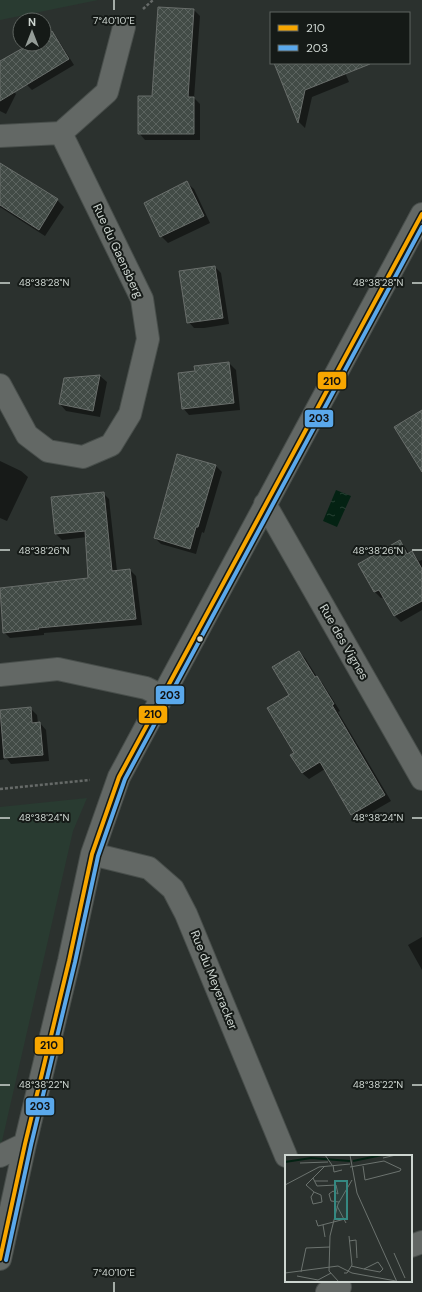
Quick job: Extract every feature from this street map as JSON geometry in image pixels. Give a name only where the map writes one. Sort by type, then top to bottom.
[{"type":"street","points":[[0,136],[61,133],[107,92],[124,26]]},
{"type":"street","name":"Rue du Gaensberg","points":[[0,385],[27,435],[48,451],[83,457],[111,445],[130,414],[148,339],[142,299],[61,133]]},
{"type":"street","points":[[0,1259],[69,961],[92,854],[119,777],[422,214]]},
{"type":"street","name":"Rue des Vignes","points":[[265,504],[422,779]]},
{"type":"street","points":[[0,675],[58,669],[146,688],[162,696]]},
{"type":"street","name":"Rue du Meyeracker","points":[[92,854],[149,868],[173,889],[186,914],[286,1155]]},
{"type":"street","points":[[0,1156],[26,1144]]},
{"type":"street","points":[[412,1246],[422,1242]]},
{"type":"path","points":[[0,789],[119,777]]},
{"type":"shaded area","points":[[0,0],[98,0],[39,12],[12,12],[12,18],[0,20]]},
{"type":"shaded area","points":[[87,798],[73,831],[0,1150],[0,807]]},
{"type":"water","points":[[336,490],[351,496],[337,527],[323,521]]},
{"type":"building","points":[[158,7],[194,9],[188,97],[194,97],[194,134],[138,134],[138,96],[152,96]]},
{"type":"building","points":[[52,31],[69,59],[0,101],[0,61],[16,52],[52,52]]},
{"type":"building","points":[[274,64],[370,64],[305,90],[298,123]]},
{"type":"building","points":[[0,163],[58,199],[39,230],[0,205]]},
{"type":"building","points":[[187,181],[204,216],[160,237],[144,203]]},
{"type":"building","points":[[215,266],[223,318],[187,323],[179,271]]},
{"type":"building","points":[[229,362],[234,403],[182,409],[178,373],[195,371],[194,366]]},
{"type":"building","points":[[100,375],[93,411],[59,404],[64,378]]},
{"type":"building","points":[[422,410],[422,472],[394,427]]},
{"type":"building","points":[[177,454],[216,465],[190,549],[154,538]]},
{"type":"building","points":[[104,492],[112,571],[130,569],[136,619],[38,628],[39,629],[3,633],[0,588],[88,578],[85,531],[55,534],[51,497]]},
{"type":"building","points":[[400,540],[407,554],[412,551],[422,569],[422,601],[394,616],[379,590],[374,592],[358,564]]},
{"type":"building","points":[[299,651],[315,677],[317,676],[334,704],[332,705],[385,795],[351,815],[320,762],[302,773],[290,755],[294,753],[267,708],[289,695],[272,667]]},
{"type":"building","points":[[31,707],[32,723],[40,722],[43,755],[4,758],[0,710]]},
{"type":"transit line","name":"210","points":[[0,1259],[25,1144],[69,961],[92,854],[119,777],[422,214]]},
{"type":"transit line","name":"203","points":[[6,1260],[98,856],[125,779],[422,227]]}]
